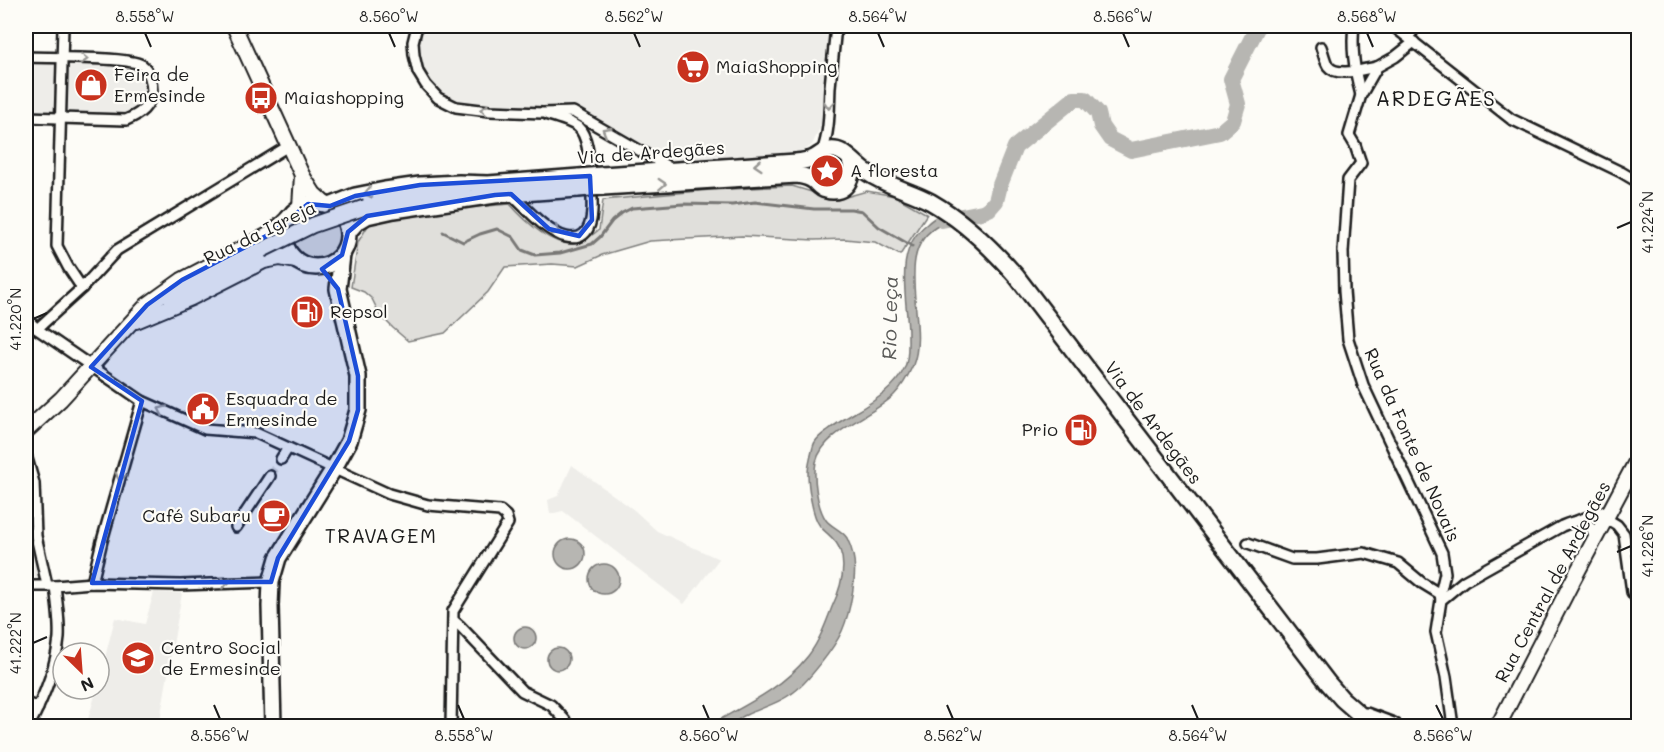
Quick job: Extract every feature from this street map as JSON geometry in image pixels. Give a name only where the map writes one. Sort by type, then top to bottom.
[{"type":"main road","points":[[234,26],[302,175],[314,194],[341,214],[346,222],[348,240],[342,255],[338,289],[358,376],[358,410],[350,441],[278,558],[271,582],[273,726]]},
{"type":"main road","name":"Via de Ardegães","points":[[603,181],[675,170],[796,162],[830,149],[845,154],[869,174],[946,211],[979,237],[1017,277],[1328,683],[1373,726]]},
{"type":"main road","points":[[813,180],[812,164],[819,154]]},
{"type":"main road","points":[[848,183],[853,168],[850,160]]},
{"type":"main road","points":[[302,175],[295,211],[286,224],[284,234],[289,254],[307,267],[320,268],[336,261],[342,255]]},
{"type":"main road","name":"Via de Ardegães","points":[[412,196],[603,181],[797,176],[813,180],[819,187],[834,191],[842,189],[848,183],[863,181],[894,186]]},
{"type":"main road","name":"Via de Ardegães","points":[[327,205],[355,196],[420,185],[459,183],[511,194],[578,183]]},
{"type":"main road","name":"Via de Ardegães","points":[[348,232],[357,222],[367,216],[492,190]]},
{"type":"main road","name":"Rua da Igreja","points":[[132,323],[177,294],[313,225],[366,207],[412,196]]},
{"type":"main road","points":[[295,211],[308,204],[327,205]]},
{"type":"main road","name":"Rua da Igreja","points":[[26,431],[61,399],[147,305],[182,280],[272,233],[295,211]]},
{"type":"main road","name":"Rua da Igreja","points":[[132,323],[191,298],[264,261],[280,258],[296,261]]},
{"type":"main road","points":[[320,268],[338,289]]},
{"type":"main road","name":"Rua Central de Ardegães","points":[[1498,725],[1638,458]]},
{"type":"main road","name":"Via de Ardegães","points":[[1357,712],[1393,726]]},
{"type":"street","points":[[63,26],[57,246],[82,288]]},
{"type":"street","points":[[417,26],[413,42],[418,72],[438,98],[456,107],[489,111],[573,112],[656,162],[675,170]]},
{"type":"street","points":[[819,154],[826,141],[828,128],[836,26]]},
{"type":"street","points":[[1321,47],[1328,66],[1337,72],[1355,71],[1352,36],[1354,26]]},
{"type":"street","points":[[1393,26],[1511,119],[1638,182]]},
{"type":"street","name":"Rua da Fonte de Novais","points":[[1360,95],[1355,71],[1377,67],[1395,57],[1411,40],[1417,26]]},
{"type":"street","points":[[26,57],[133,62],[142,66],[152,86],[147,106],[138,115],[126,120],[26,117]]},
{"type":"street","name":"Rua da Fonte de Novais","points":[[1377,67],[1360,95],[1349,135],[1355,144],[1361,163],[1348,180],[1343,252],[1348,339],[1363,385],[1442,553],[1445,573],[1440,597]]},
{"type":"street","points":[[511,194],[549,229],[566,237],[579,236],[588,230],[592,220],[593,202],[586,141],[578,127],[543,113]]},
{"type":"street","points":[[37,328],[82,288],[117,250],[290,145]]},
{"type":"street","points":[[26,321],[142,401],[205,429],[251,431],[389,494],[428,505],[500,511],[506,516],[508,523],[453,611],[451,726]]},
{"type":"street","points":[[92,583],[142,401]]},
{"type":"street","points":[[281,459],[288,448]]},
{"type":"street","points":[[26,455],[34,483],[36,536],[51,586],[59,635],[54,667],[29,726]]},
{"type":"street","points":[[236,527],[270,476]]},
{"type":"street","points":[[1453,726],[1446,677],[1436,632],[1440,597],[1464,580],[1562,526],[1610,514],[1624,534],[1632,592],[1638,601]]},
{"type":"street","points":[[1582,520],[1592,529],[1595,541]]},
{"type":"street","points":[[1248,543],[1292,559],[1317,559],[1364,553],[1398,563],[1440,597]]},
{"type":"street","points":[[26,586],[92,583],[180,585],[271,582]]},
{"type":"street","points":[[453,620],[522,691],[551,705],[565,720],[565,726]]},
{"type":"street","points":[[26,703],[38,708]]},
{"type":"highlighted area","points":[[590,176],[592,220],[579,236],[549,229],[511,194],[495,195],[367,216],[348,232],[342,255],[322,269],[338,289],[358,376],[358,410],[349,441],[278,558],[271,582],[92,583],[142,401],[91,367],[147,305],[182,280],[272,233],[308,204],[330,206],[355,196],[420,185]]},
{"type":"shaded area","points":[[424,26],[831,26],[825,103],[820,128],[812,145],[796,156],[682,162],[662,156],[575,108],[465,104],[445,98],[429,82],[418,60],[419,36]]},
{"type":"shaded area","name":"Feira de Ermesinde","points":[[26,53],[114,55],[141,60],[154,74],[157,89],[155,98],[145,115],[128,123],[26,122]]},
{"type":"shaded area","points":[[832,158],[841,162],[845,171],[841,180],[832,184],[823,180],[819,171],[823,162]]},
{"type":"shaded area","points":[[792,186],[828,197],[846,197],[867,191],[895,196],[927,214],[900,255],[875,242],[742,236],[650,241],[602,255],[578,266],[552,264],[505,267],[488,292],[445,333],[408,341],[380,315],[372,299],[364,292],[351,287],[358,242],[369,224],[438,210],[510,204],[541,232],[550,238],[569,244],[578,243],[599,230],[603,200],[710,190]]},
{"type":"shaded area","points":[[311,210],[321,210],[330,214],[338,222],[342,236],[338,250],[330,258],[321,262],[311,262],[302,258],[294,250],[290,241],[290,231],[294,222],[302,214]]},
{"type":"shaded area","points":[[946,211],[958,221],[940,225],[925,236],[917,251],[914,288],[917,348],[913,365],[894,395],[828,441],[816,462],[815,484],[820,508],[828,522],[847,538],[854,563],[852,593],[842,631],[820,665],[791,694],[744,716],[731,725],[708,726],[762,696],[786,678],[798,668],[816,645],[840,586],[843,564],[838,546],[820,526],[813,508],[808,473],[813,446],[825,432],[871,403],[899,378],[905,367],[908,347],[904,276],[909,248],[916,235],[931,220]]},
{"type":"shaded area","points":[[572,465],[634,510],[657,531],[719,559],[684,604],[563,511],[550,514],[548,500],[558,496]]},
{"type":"shaded area","points":[[26,467],[33,529],[43,577],[26,577]]},
{"type":"shaded area","points":[[570,539],[581,543],[585,554],[581,565],[570,569],[559,565],[555,554],[559,543]]},
{"type":"shaded area","points":[[604,564],[615,568],[619,579],[615,590],[604,594],[593,590],[589,579],[593,568]]},
{"type":"shaded area","name":"Centro Social de Ermesinde","points":[[154,592],[182,593],[159,726],[86,726],[93,701],[111,701],[111,641],[109,641],[115,618],[145,624]]},
{"type":"shaded area","points":[[521,627],[529,627],[536,634],[536,642],[529,649],[521,649],[514,642],[514,634]]},
{"type":"shaded area","points":[[558,648],[566,651],[569,659],[566,667],[558,670],[550,667],[547,659],[550,651]]},
{"type":"waterway","name":"Rio Leça","points":[[942,220],[989,209],[996,201],[1015,147],[1074,99],[1085,99],[1098,113],[1101,126],[1110,139],[1131,150],[1220,132],[1233,121],[1238,104],[1231,79],[1258,26]]},
{"type":"waterway","points":[[443,232],[463,242],[497,229],[513,237],[522,250],[535,255],[560,253],[592,244],[612,221],[632,208],[683,204],[732,205],[755,202],[814,209],[862,211],[879,227],[912,246]]},
{"type":"tunnel","points":[[270,476],[281,459]]},
{"type":"place","name":"MaiaShopping","points":[[693,67]]},
{"type":"place","name":"Feira de Ermesinde","points":[[91,85]]},
{"type":"place","name":"Maiashopping","points":[[261,98]]},
{"type":"place","name":"A floresta","points":[[827,171]]},
{"type":"place","name":"Repsol","points":[[307,312]]},
{"type":"place","name":"Esquadra de Ermesinde","points":[[203,409]]},
{"type":"place","name":"Prio","points":[[1081,430]]},
{"type":"place","name":"Café Subaru","points":[[274,516]]},
{"type":"place","name":"Centro Social de Ermesinde","points":[[138,658]]},
{"type":"district","name":"ARDEGÃES","points":[[1436,99]]},
{"type":"district","name":"TRAVAGEM","points":[[381,536]]}]
